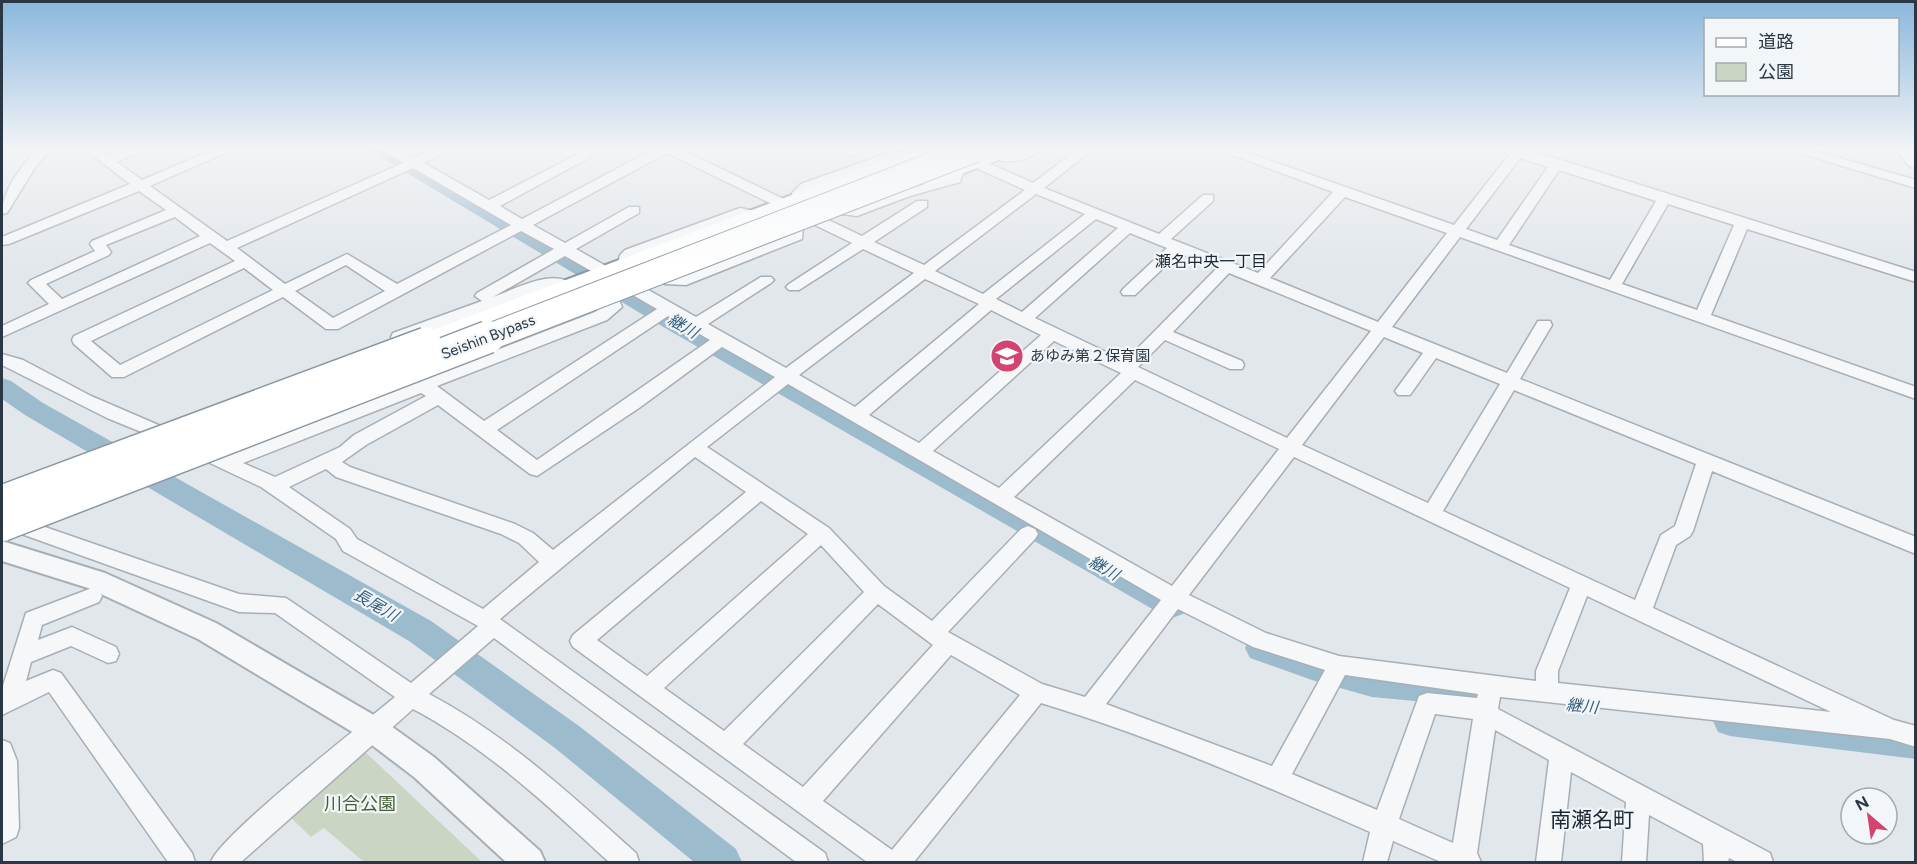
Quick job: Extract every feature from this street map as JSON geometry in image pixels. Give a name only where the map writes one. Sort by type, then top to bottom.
[{"type":"highway","points":[[2,543],[613,303],[798,214],[866,189]]},
{"type":"highway","name":"Seishin Bypass","points":[[2,510],[868,189]]},
{"type":"highway","points":[[2,500],[759,216],[798,214],[841,205],[879,189]]},
{"type":"highway","name":"Seishin Bypass","points":[[2,543],[879,189]]},
{"type":"street","points":[[2,210],[15,189]]},
{"type":"street","points":[[4,241],[131,189]]},
{"type":"street","points":[[148,189],[332,325],[589,189]]},
{"type":"street","points":[[227,247],[356,189]]},
{"type":"street","points":[[457,189],[565,249],[616,270],[638,290],[1174,597],[1225,625],[1334,673],[1490,686],[1890,729]]},
{"type":"street","points":[[487,207],[520,189]]},
{"type":"street","points":[[748,189],[798,214],[862,241],[1290,447],[1890,729],[1916,737]]},
{"type":"street","points":[[223,862],[264,823],[415,695],[552,561],[788,376],[1035,189]]},
{"type":"street","points":[[1036,189],[1916,546]]},
{"type":"street","points":[[1337,189],[1916,393]]},
{"type":"street","points":[[1090,708],[1486,189]]},
{"type":"street","points":[[1500,247],[1539,189]]},
{"type":"street","points":[[1633,189],[1916,277]]},
{"type":"street","points":[[1260,280],[1342,191]]},
{"type":"street","points":[[1161,240],[1208,198]]},
{"type":"street","points":[[1613,287],[1664,199]]},
{"type":"street","points":[[794,287],[922,204]]},
{"type":"street","points":[[481,306],[478,299],[634,210]]},
{"type":"street","points":[[60,306],[36,283],[104,252],[97,244],[177,211]]},
{"type":"street","points":[[857,415],[1095,213]]},
{"type":"street","points":[[1702,318],[1742,223]]},
{"type":"street","points":[[1024,319],[1128,227]]},
{"type":"street","points":[[2,332],[212,236]]},
{"type":"street","points":[[1129,292],[1177,246]]},
{"type":"street","points":[[247,261],[80,340],[118,373],[347,259],[396,291]]},
{"type":"street","points":[[1002,497],[1130,370],[1162,333],[1227,267]]},
{"type":"street","points":[[697,324],[766,280]]},
{"type":"street","points":[[151,430],[550,282],[569,288]]},
{"type":"street","points":[[484,430],[669,308]]},
{"type":"street","points":[[1432,513],[1544,325]]},
{"type":"street","points":[[921,451],[1053,333]]},
{"type":"street","points":[[1162,333],[1236,365]]},
{"type":"street","points":[[229,461],[432,376],[439,397],[537,470],[723,338]]},
{"type":"street","points":[[1404,391],[1433,351]]},
{"type":"street","points":[[2,360],[19,363],[50,384],[151,430],[229,461],[274,486],[343,534],[350,545],[489,625],[816,862]]},
{"type":"street","points":[[274,486],[345,452],[360,440],[439,397]]},
{"type":"street","points":[[695,448],[822,533],[878,592],[940,639],[1036,692],[1090,708],[1277,779],[1466,861],[1490,686]]},
{"type":"street","points":[[327,459],[343,472],[508,529],[526,538],[552,561]]},
{"type":"street","points":[[1641,612],[1668,540],[1683,531],[1706,461]]},
{"type":"street","points":[[759,492],[581,641],[887,862]]},
{"type":"street","points":[[2,519],[238,603],[279,604],[415,695],[469,728],[548,790],[620,860]]},
{"type":"street","points":[[648,689],[822,533]]},
{"type":"street","points":[[805,802],[1028,534]]},
{"type":"street","points":[[2,543],[96,580],[207,631],[374,730],[424,767],[529,862]]},
{"type":"street","points":[[1547,692],[1546,671],[1582,584]]},
{"type":"street","points":[[726,745],[878,592]]},
{"type":"street","points":[[6,701],[33,619],[92,596]]},
{"type":"street","points":[[22,656],[72,636],[108,654]]},
{"type":"street","points":[[1277,779],[1334,673]]},
{"type":"street","points":[[6,701],[53,681],[183,862]]},
{"type":"street","points":[[898,862],[1036,692]]},
{"type":"street","points":[[1375,862],[1384,826],[1427,703],[1473,707],[1638,796],[1716,850],[1761,862]]},
{"type":"street","points":[[2,751],[5,761],[7,828],[2,832]]},
{"type":"street","points":[[1548,862],[1561,754]]},
{"type":"street","points":[[1634,862],[1638,796]]},
{"type":"green space","name":"川合公園","points":[[361,748],[482,862],[364,862],[324,828],[311,837],[286,813]]},
{"type":"waterway","name":"継川","points":[[448,189],[551,248],[674,323],[1172,605]]},
{"type":"waterway","name":"長尾川","points":[[2,387],[34,409],[420,631],[567,737],[723,862]]},
{"type":"waterway","name":"継川","points":[[1261,648],[1312,666],[1372,682],[1469,691]]},
{"type":"waterway","name":"継川","points":[[1730,721],[1916,743]]},
{"type":"place","name":"あゆみ第２保育園","points":[[1007,356]]},
{"type":"district","name":"瀬名中央一丁目","points":[[1211,261]]},
{"type":"district","name":"南瀬名町","points":[[1592,819]]}]
